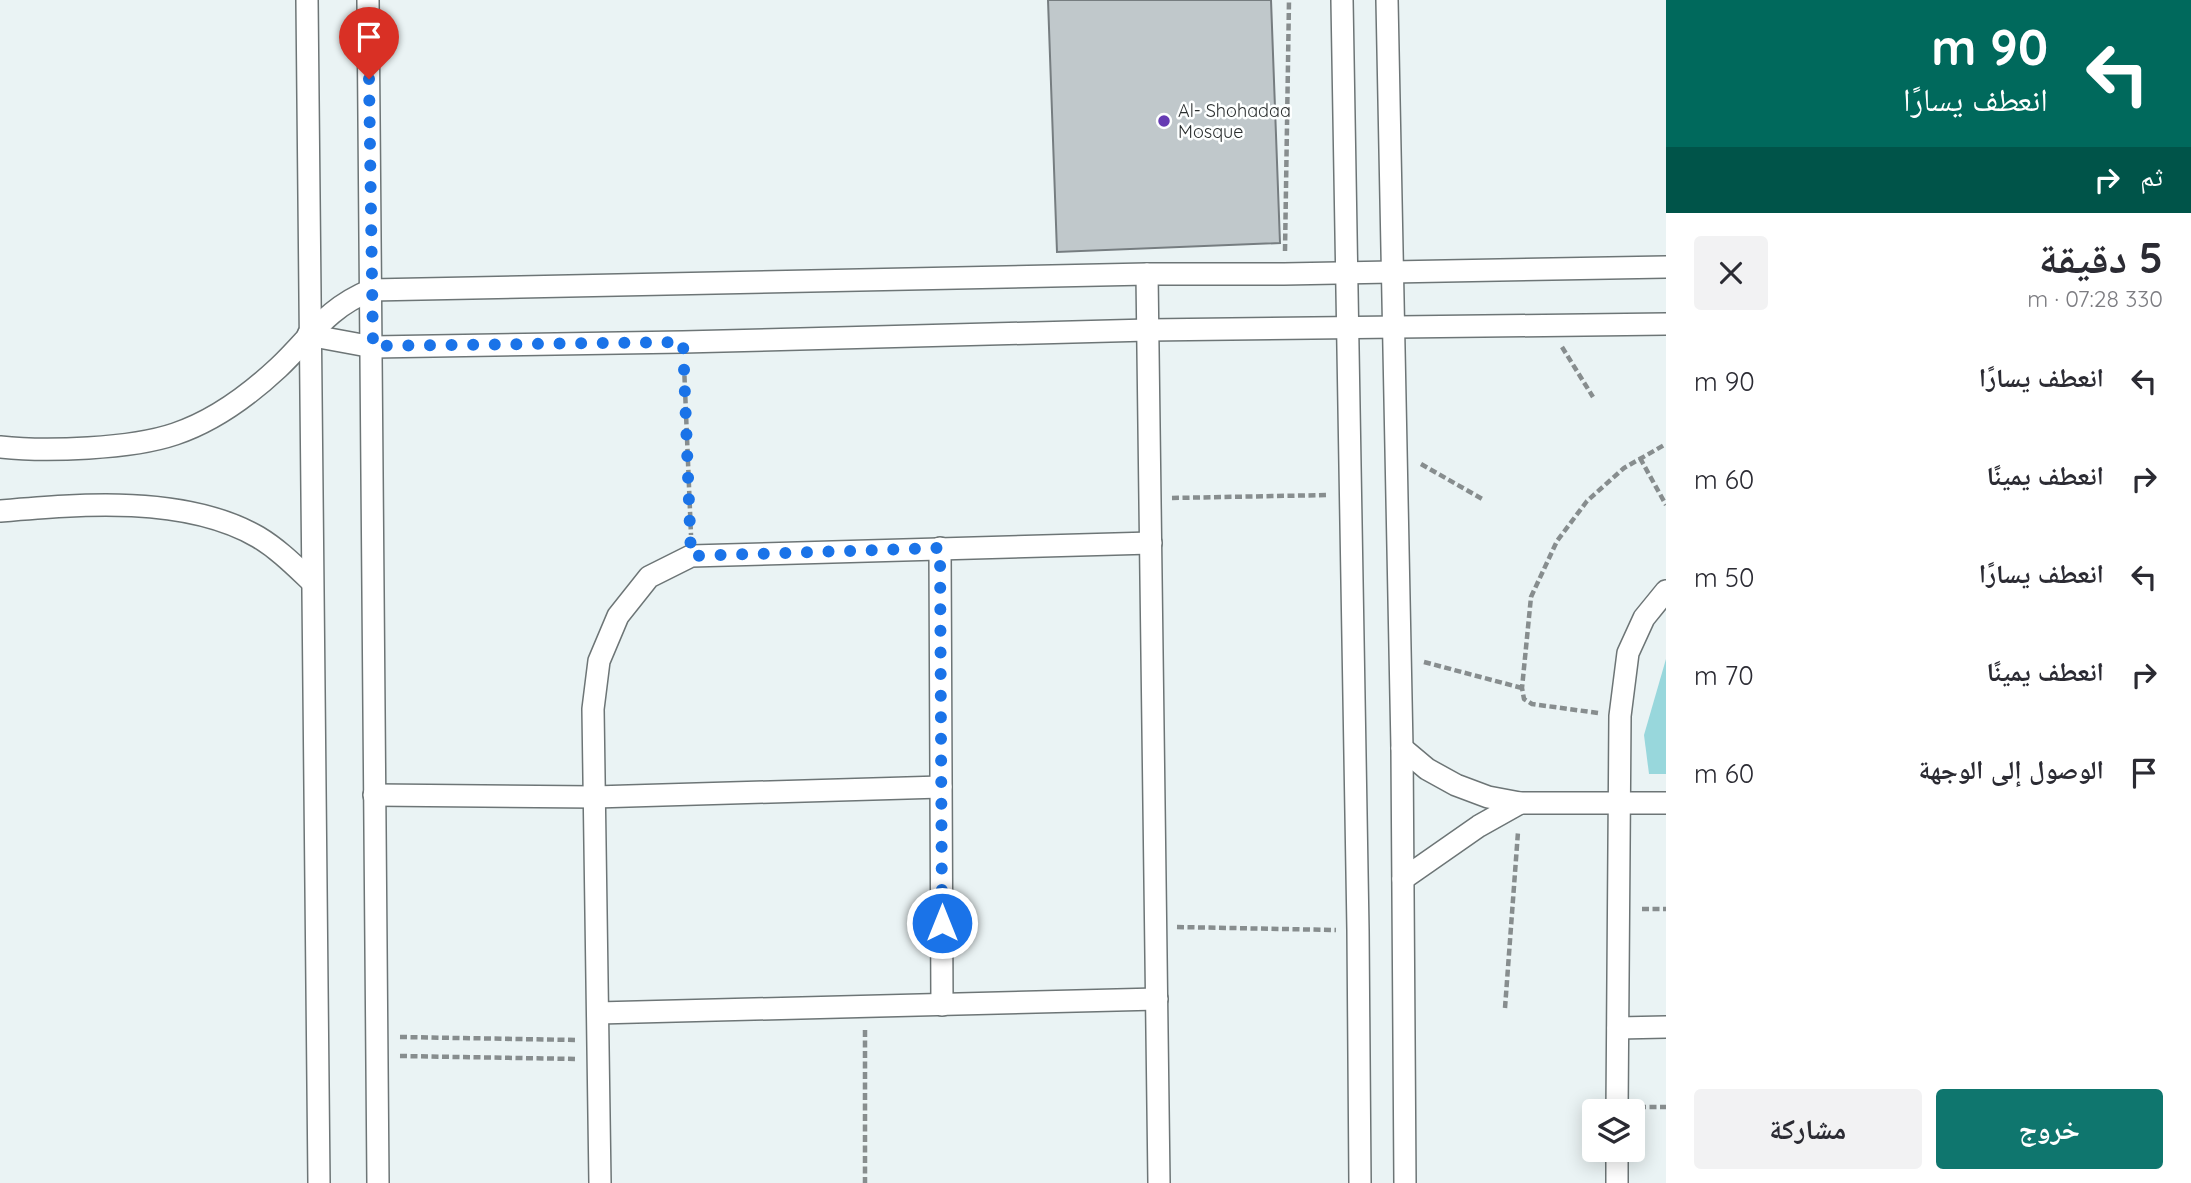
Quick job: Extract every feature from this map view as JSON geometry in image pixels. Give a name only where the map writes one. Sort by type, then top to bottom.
[{"type":"street","points":[[307,0],[319,1183]]},
{"type":"street","points":[[368,0],[378,1183]]},
{"type":"street","points":[[1340,1183],[1360,1176],[1342,0]]},
{"type":"street","points":[[1387,0],[1409,1179]]},
{"type":"street","points":[[0,447],[70,448],[126,444],[175,434],[213,417],[248,394],[280,367],[337,308],[371,290],[1147,274],[1666,267]]},
{"type":"street","points":[[1147,274],[1159,1183]]},
{"type":"street","points":[[309,335],[373,346],[683,342],[1148,330],[1666,324]]},
{"type":"street","points":[[0,511],[93,506],[194,512],[227,522],[258,537],[286,557],[311,581]]},
{"type":"street","points":[[600,1183],[593,709],[599,661],[618,615],[649,577],[691,556],[1150,543]]},
{"type":"street","points":[[940,548],[942,1005]]},
{"type":"street","points":[[1618,1099],[1620,716],[1628,653],[1644,618],[1666,591]]},
{"type":"street","points":[[1402,748],[1427,769],[1456,785],[1488,797],[1520,803],[1666,803]]},
{"type":"street","points":[[374,795],[595,797],[941,787]]},
{"type":"street","points":[[1403,879],[1469,832],[1520,803]]},
{"type":"street","points":[[598,1013],[1157,999]]},
{"type":"street","points":[[1618,1028],[1666,1027]]},
{"type":"street","points":[[1617,1162],[1617,1183]]},
{"type":"path","points":[[1284,274],[1289,0]]},
{"type":"path","points":[[1549,326],[1593,397]]},
{"type":"path","points":[[683,342],[691,556]]},
{"type":"path","points":[[1620,716],[1532,704],[1524,699],[1522,688],[1531,597],[1557,541],[1587,501],[1624,468],[1666,444]]},
{"type":"path","points":[[1396,449],[1484,500]]},
{"type":"path","points":[[1640,458],[1666,505]]},
{"type":"path","points":[[1150,498],[1350,495]]},
{"type":"path","points":[[1400,656],[1522,688]]},
{"type":"path","points":[[1505,1008],[1520,803]]},
{"type":"path","points":[[1155,927],[1358,930]]},
{"type":"path","points":[[865,1007],[865,1183]]},
{"type":"path","points":[[377,1046],[598,1050]]},
{"type":"path","points":[[377,1046],[598,1050]]},
{"type":"shaded area","points":[[1666,659],[1666,774],[1649,774],[1644,735]]},
{"type":"building","name":"Al- Shohadaa Mosque","points":[[1048,0],[1271,0],[1280,243],[1057,252]]},
{"type":"place","name":"Al- Shohadaa Mosque","points":[[1164,121]]},
{"type":"route","points":[[369,79],[373,346],[683,342],[691,556],[940,548],[942,923]]}]
